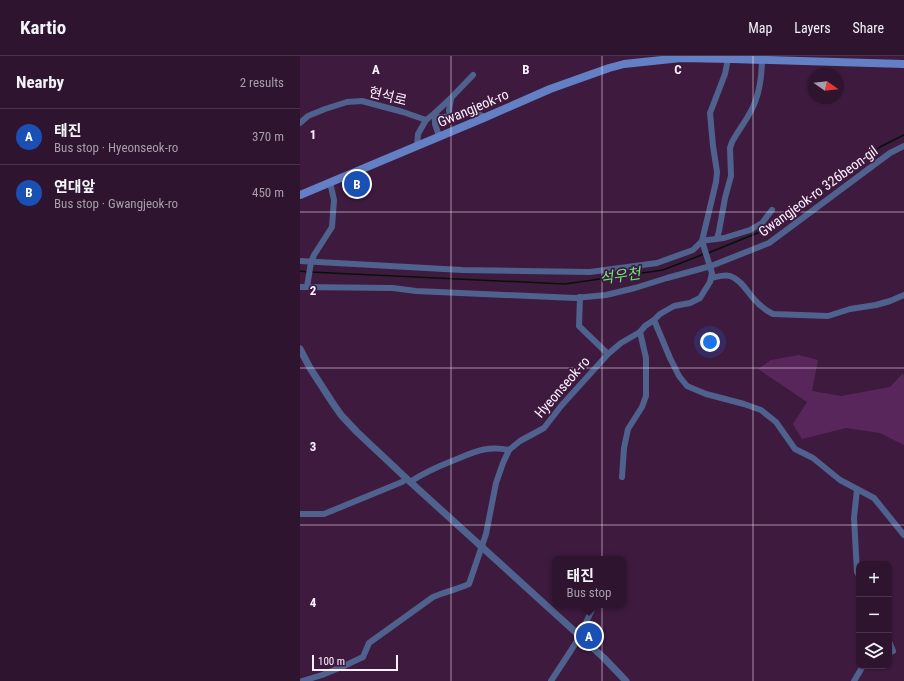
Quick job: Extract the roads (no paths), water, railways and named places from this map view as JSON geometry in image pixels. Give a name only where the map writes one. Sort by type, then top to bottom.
[{"type":"main road","name":"Gwangjeok-ro","points":[[300,195],[550,89],[609,68],[624,64],[665,58],[761,58]]},
{"type":"main road","points":[[761,58],[904,64]]},
{"type":"street","points":[[717,238],[725,198],[732,176],[730,148],[752,108],[758,93],[761,76],[761,58]]},
{"type":"street","points":[[622,477],[624,448],[628,428],[642,407],[646,396],[646,358],[640,332],[660,314],[674,306],[690,303],[700,298],[710,282],[712,273],[711,266],[703,243],[717,172],[710,113],[730,59]]},
{"type":"street","points":[[417,145],[418,134],[426,120],[435,115],[473,75]]},
{"type":"street","points":[[450,117],[449,110],[451,98]]},
{"type":"street","name":"현석로","points":[[300,123],[308,116],[325,109],[348,102],[362,101],[426,120]]},
{"type":"street","points":[[435,115],[450,117],[471,112],[486,116]]},
{"type":"street","points":[[435,115],[435,124],[439,136]]},
{"type":"street","name":"Gwangjeok-ro 326beon-gil","points":[[300,287],[393,288],[416,291],[580,297],[606,295],[711,266],[769,243],[890,153],[904,146]]},
{"type":"street","points":[[307,287],[311,262],[332,227],[334,200],[330,182]]},
{"type":"street","name":"Gwangjeok-ro 326beon-gil","points":[[703,243],[750,230],[762,223],[772,210]]},
{"type":"street","points":[[300,261],[462,270],[590,272],[657,263],[693,250],[703,243]]},
{"type":"street","points":[[711,278],[731,276],[740,283],[754,300],[773,314],[828,316],[850,308],[876,305],[904,295]]},
{"type":"street","points":[[580,297],[579,326],[608,354]]},
{"type":"street","points":[[654,320],[670,358],[687,386],[706,394],[762,410],[776,422],[795,449],[813,458],[840,480],[874,498],[904,535]]},
{"type":"street","name":"Hyeonseok-ro","points":[[509,450],[520,441],[544,428],[561,406],[608,354],[621,343],[640,332]]},
{"type":"street","points":[[300,349],[312,373],[356,432],[604,658],[626,681]]},
{"type":"street","points":[[300,514],[324,514],[402,482],[409,481],[430,470],[473,452],[491,448],[509,450],[496,483],[486,534],[470,584],[433,597],[369,643],[364,657],[322,676],[302,681]]},
{"type":"street","points":[[856,561],[854,518],[857,489]]},
{"type":"street","points":[[551,681],[580,636],[593,608]]},
{"type":"street","points":[[854,681],[862,669]]},
{"type":"waterway","name":"석우천","points":[[708,253],[770,228],[880,147],[904,135]]},
{"type":"waterway","name":"석우천","points":[[310,272],[565,284],[663,270],[704,254]]},
{"type":"waterway","name":"석우천","points":[[300,271],[307,272]]},
{"type":"place","name":"연대앞","points":[[357,184]]},
{"type":"place","name":"태진","points":[[589,636]]}]
